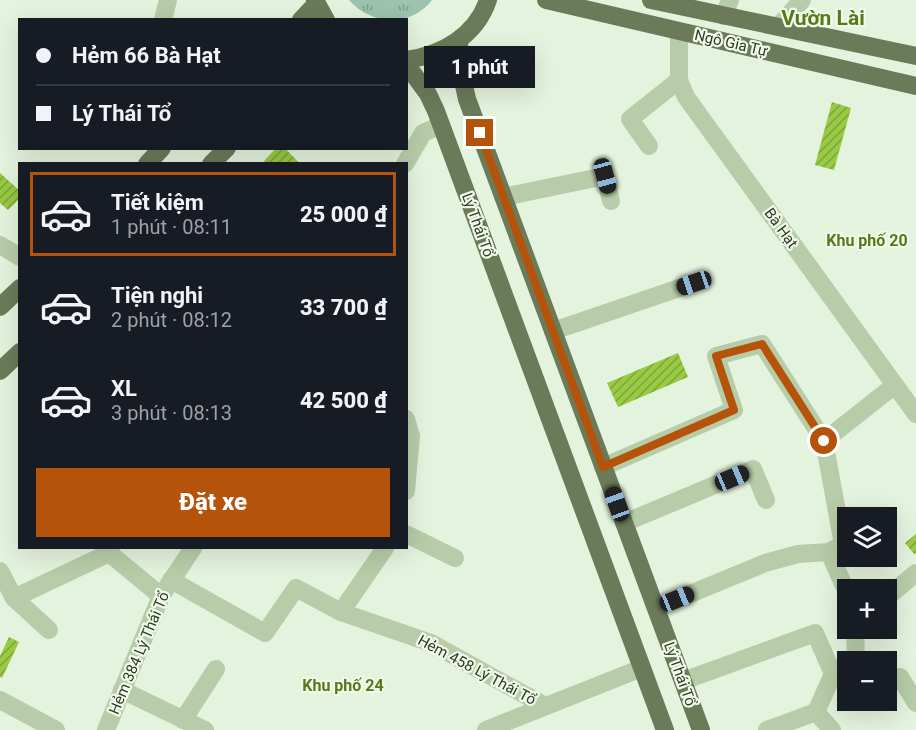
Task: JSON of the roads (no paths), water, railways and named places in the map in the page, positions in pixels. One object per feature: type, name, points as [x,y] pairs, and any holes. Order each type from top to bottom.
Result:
[{"type":"main road","points":[[408,62],[442,51],[459,40],[474,25],[488,0]]},
{"type":"main road","name":"Ngô Gia Tự","points":[[546,0],[916,86]]},
{"type":"main road","points":[[651,0],[727,8],[779,26],[916,56]]},
{"type":"main road","points":[[304,18],[319,8]]},
{"type":"main road","name":"Lý Thái Tổ","points":[[459,40],[460,67],[467,99],[701,730]]},
{"type":"main road","name":"Lý Thái Tổ","points":[[408,65],[428,94],[441,125],[665,730]]},
{"type":"main road","points":[[149,162],[160,150]]},
{"type":"main road","points":[[214,162],[225,150]]},
{"type":"main road","points":[[0,307],[18,290]]},
{"type":"main road","points":[[0,371],[18,354]]},
{"type":"street","points":[[164,18],[168,0]]},
{"type":"street","points":[[779,26],[802,0]]},
{"type":"street","name":"Bà Hạt","points":[[679,32],[679,80],[686,98],[916,414]]},
{"type":"street","points":[[649,146],[630,118],[679,80]]},
{"type":"street","points":[[406,162],[423,133],[441,125]]},
{"type":"street","points":[[503,197],[605,176],[611,201]]},
{"type":"street","points":[[0,245],[18,256]]},
{"type":"street","points":[[553,331],[694,283]]},
{"type":"street","points":[[603,467],[734,410],[716,356],[762,344],[824,441],[843,544],[829,552],[798,554],[765,563],[656,608]]},
{"type":"street","points":[[824,441],[895,385]]},
{"type":"street","points":[[408,426],[411,436],[408,469]]},
{"type":"street","points":[[624,523],[753,469],[766,500]]},
{"type":"street","points":[[408,535],[455,558]]},
{"type":"street","name":"Hẻm 384 Lý Thái Tổ","points":[[106,730],[161,596],[192,549]]},
{"type":"street","points":[[341,612],[384,549]]},
{"type":"street","points":[[15,598],[110,550],[161,596]]},
{"type":"street","points":[[829,552],[841,579]]},
{"type":"street","points":[[0,571],[15,598],[49,630]]},
{"type":"street","points":[[897,590],[915,576]]},
{"type":"street","name":"Hẻm 458 Lý Thái Tổ","points":[[171,580],[265,633],[296,588],[341,612],[431,643],[545,706]]},
{"type":"street","points":[[683,681],[815,633],[837,653]]},
{"type":"street","points":[[486,730],[529,722],[545,706],[642,668]]},
{"type":"street","points":[[183,720],[216,669]]},
{"type":"street","points":[[897,678],[900,677],[916,703]]},
{"type":"street","points":[[767,730],[816,712],[837,681]]},
{"type":"street","points":[[122,690],[205,730]]},
{"type":"street","points":[[0,700],[56,730]]},
{"type":"street","points":[[816,712],[832,730]]},
{"type":"district","name":"Vườn Lài","points":[[823,18]]},
{"type":"district","name":"Khu phố 20","points":[[867,240]]},
{"type":"district","name":"Khu phố 24","points":[[343,685]]}]
